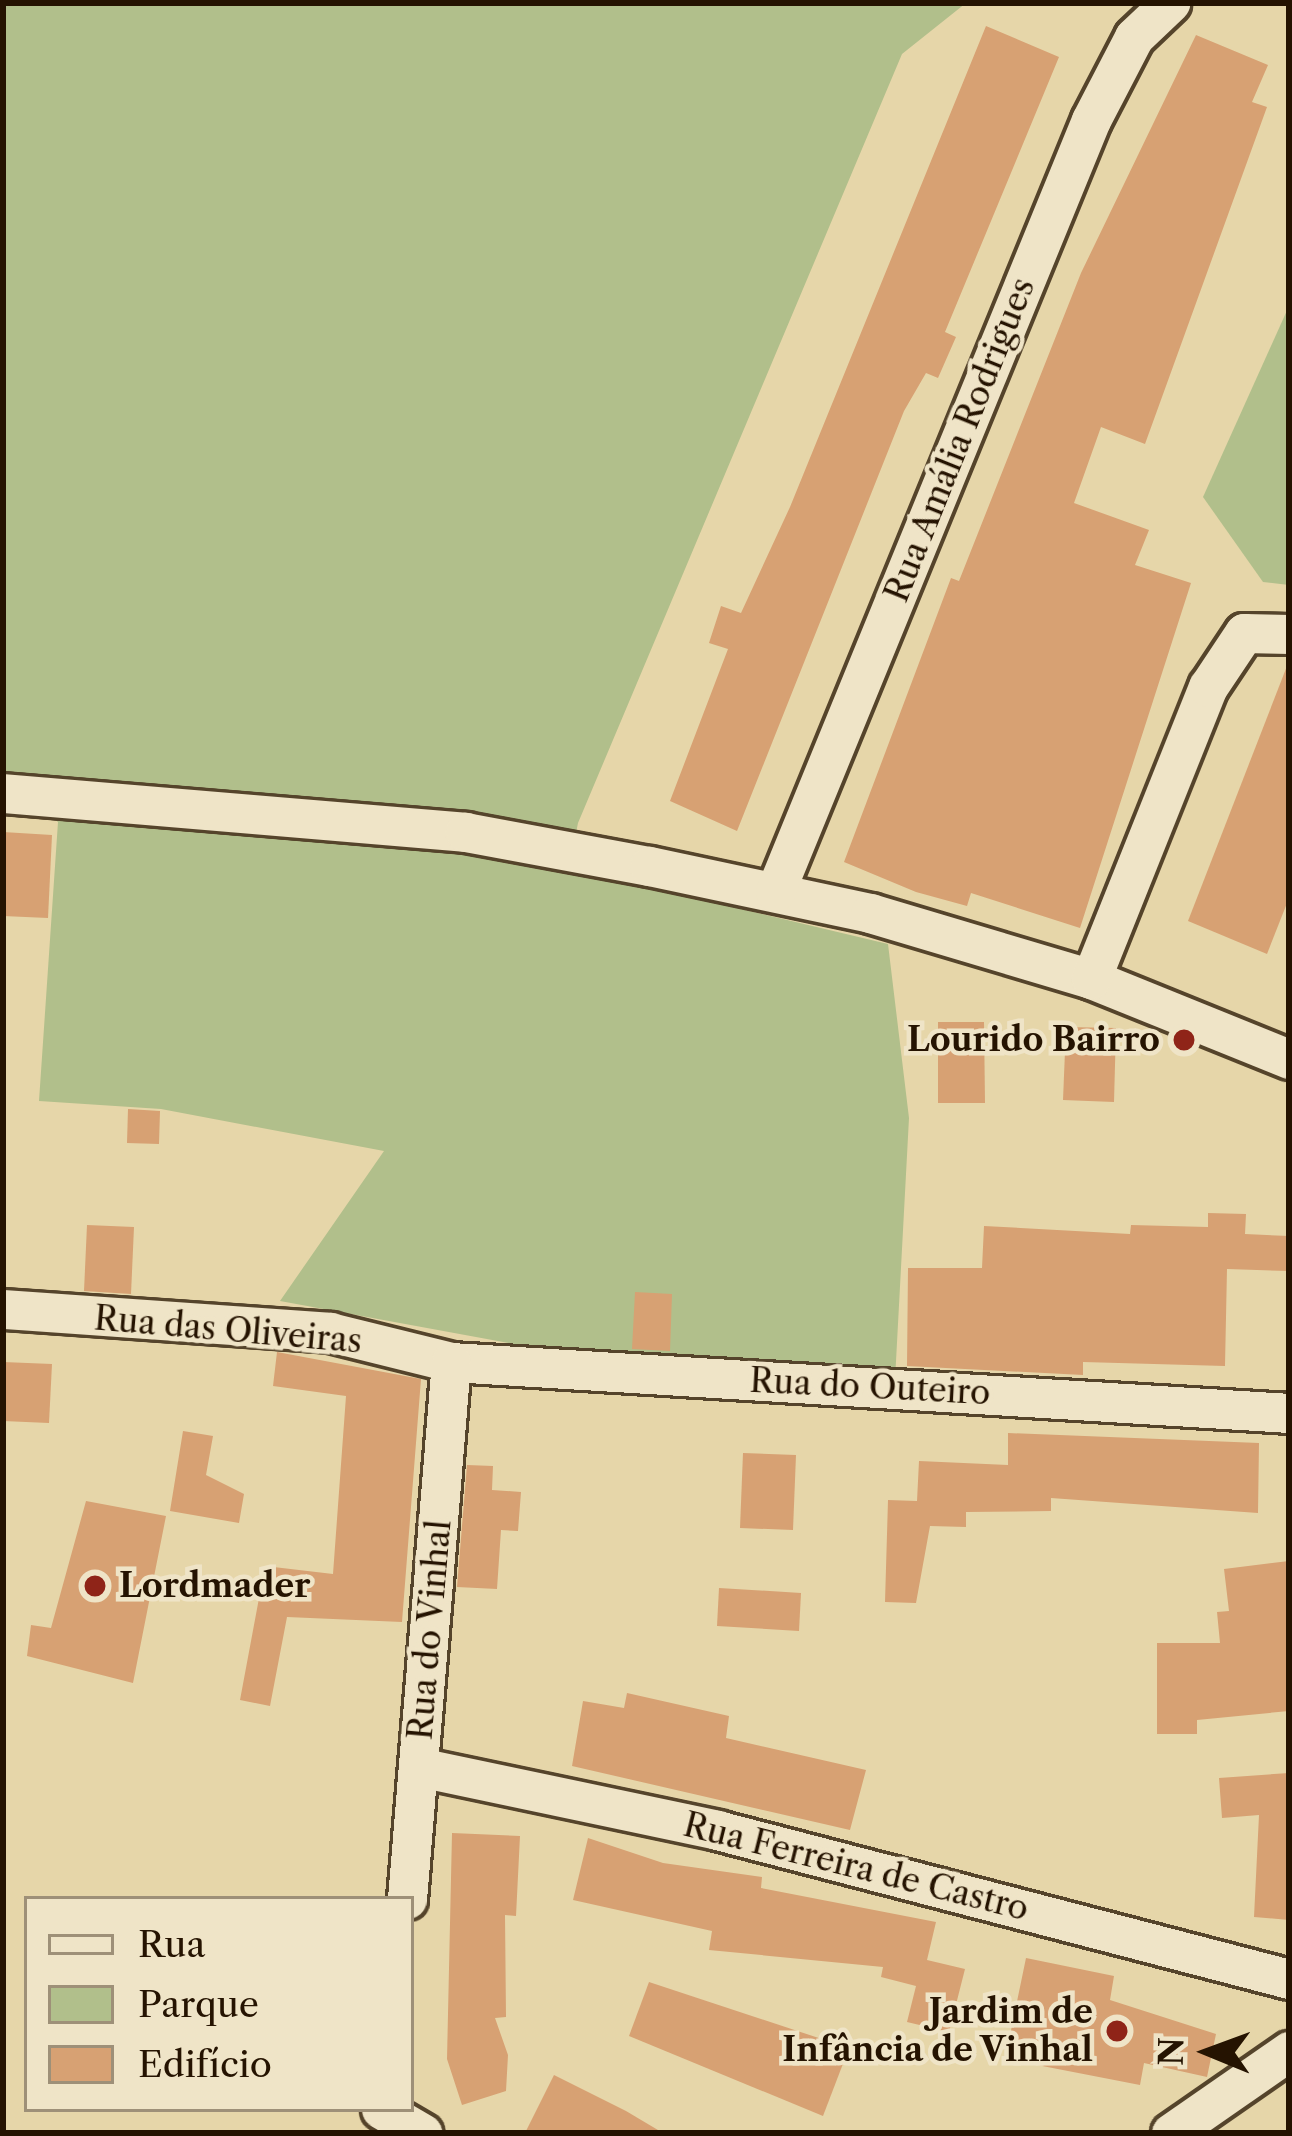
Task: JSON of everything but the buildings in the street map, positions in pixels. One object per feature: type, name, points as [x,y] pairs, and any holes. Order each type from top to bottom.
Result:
[{"type":"street","name":"Rua Amália Rodrigues","points":[[775,892],[1090,120],[1134,37],[1169,3]]},
{"type":"street","points":[[1091,979],[1208,687],[1244,634],[1289,634]]},
{"type":"street","points":[[3,793],[465,832],[775,892],[1091,979],[1289,1059]]},
{"type":"street","name":"Rua das Oliveiras","points":[[3,1309],[330,1332],[452,1362]]},
{"type":"street","name":"Rua do Outeiro","points":[[452,1362],[1289,1413]]},
{"type":"street","name":"Rua do Vinhal","points":[[407,1896],[452,1362]]},
{"type":"street","name":"Rua Ferreira de Castro","points":[[419,1767],[717,1829],[1289,1979]]},
{"type":"street","points":[[1171,2133],[1289,2051]]},
{"type":"street","points":[[385,2112],[422,2133]]},
{"type":"green space","points":[[3,3],[966,3],[902,54],[578,823],[569,868],[888,944],[909,1118],[895,1380],[530,1347],[280,1301],[384,1151],[161,1109],[39,1101],[58,822],[3,776]]},
{"type":"green space","points":[[1289,306],[1289,585],[1263,582],[1203,497]]},
{"type":"place","name":"Lourido Bairro","points":[[1184,1040]]},
{"type":"place","name":"Lordmader","points":[[95,1586]]},
{"type":"place","name":"Jardim de Infância de Vinhal","points":[[1117,2031]]}]
